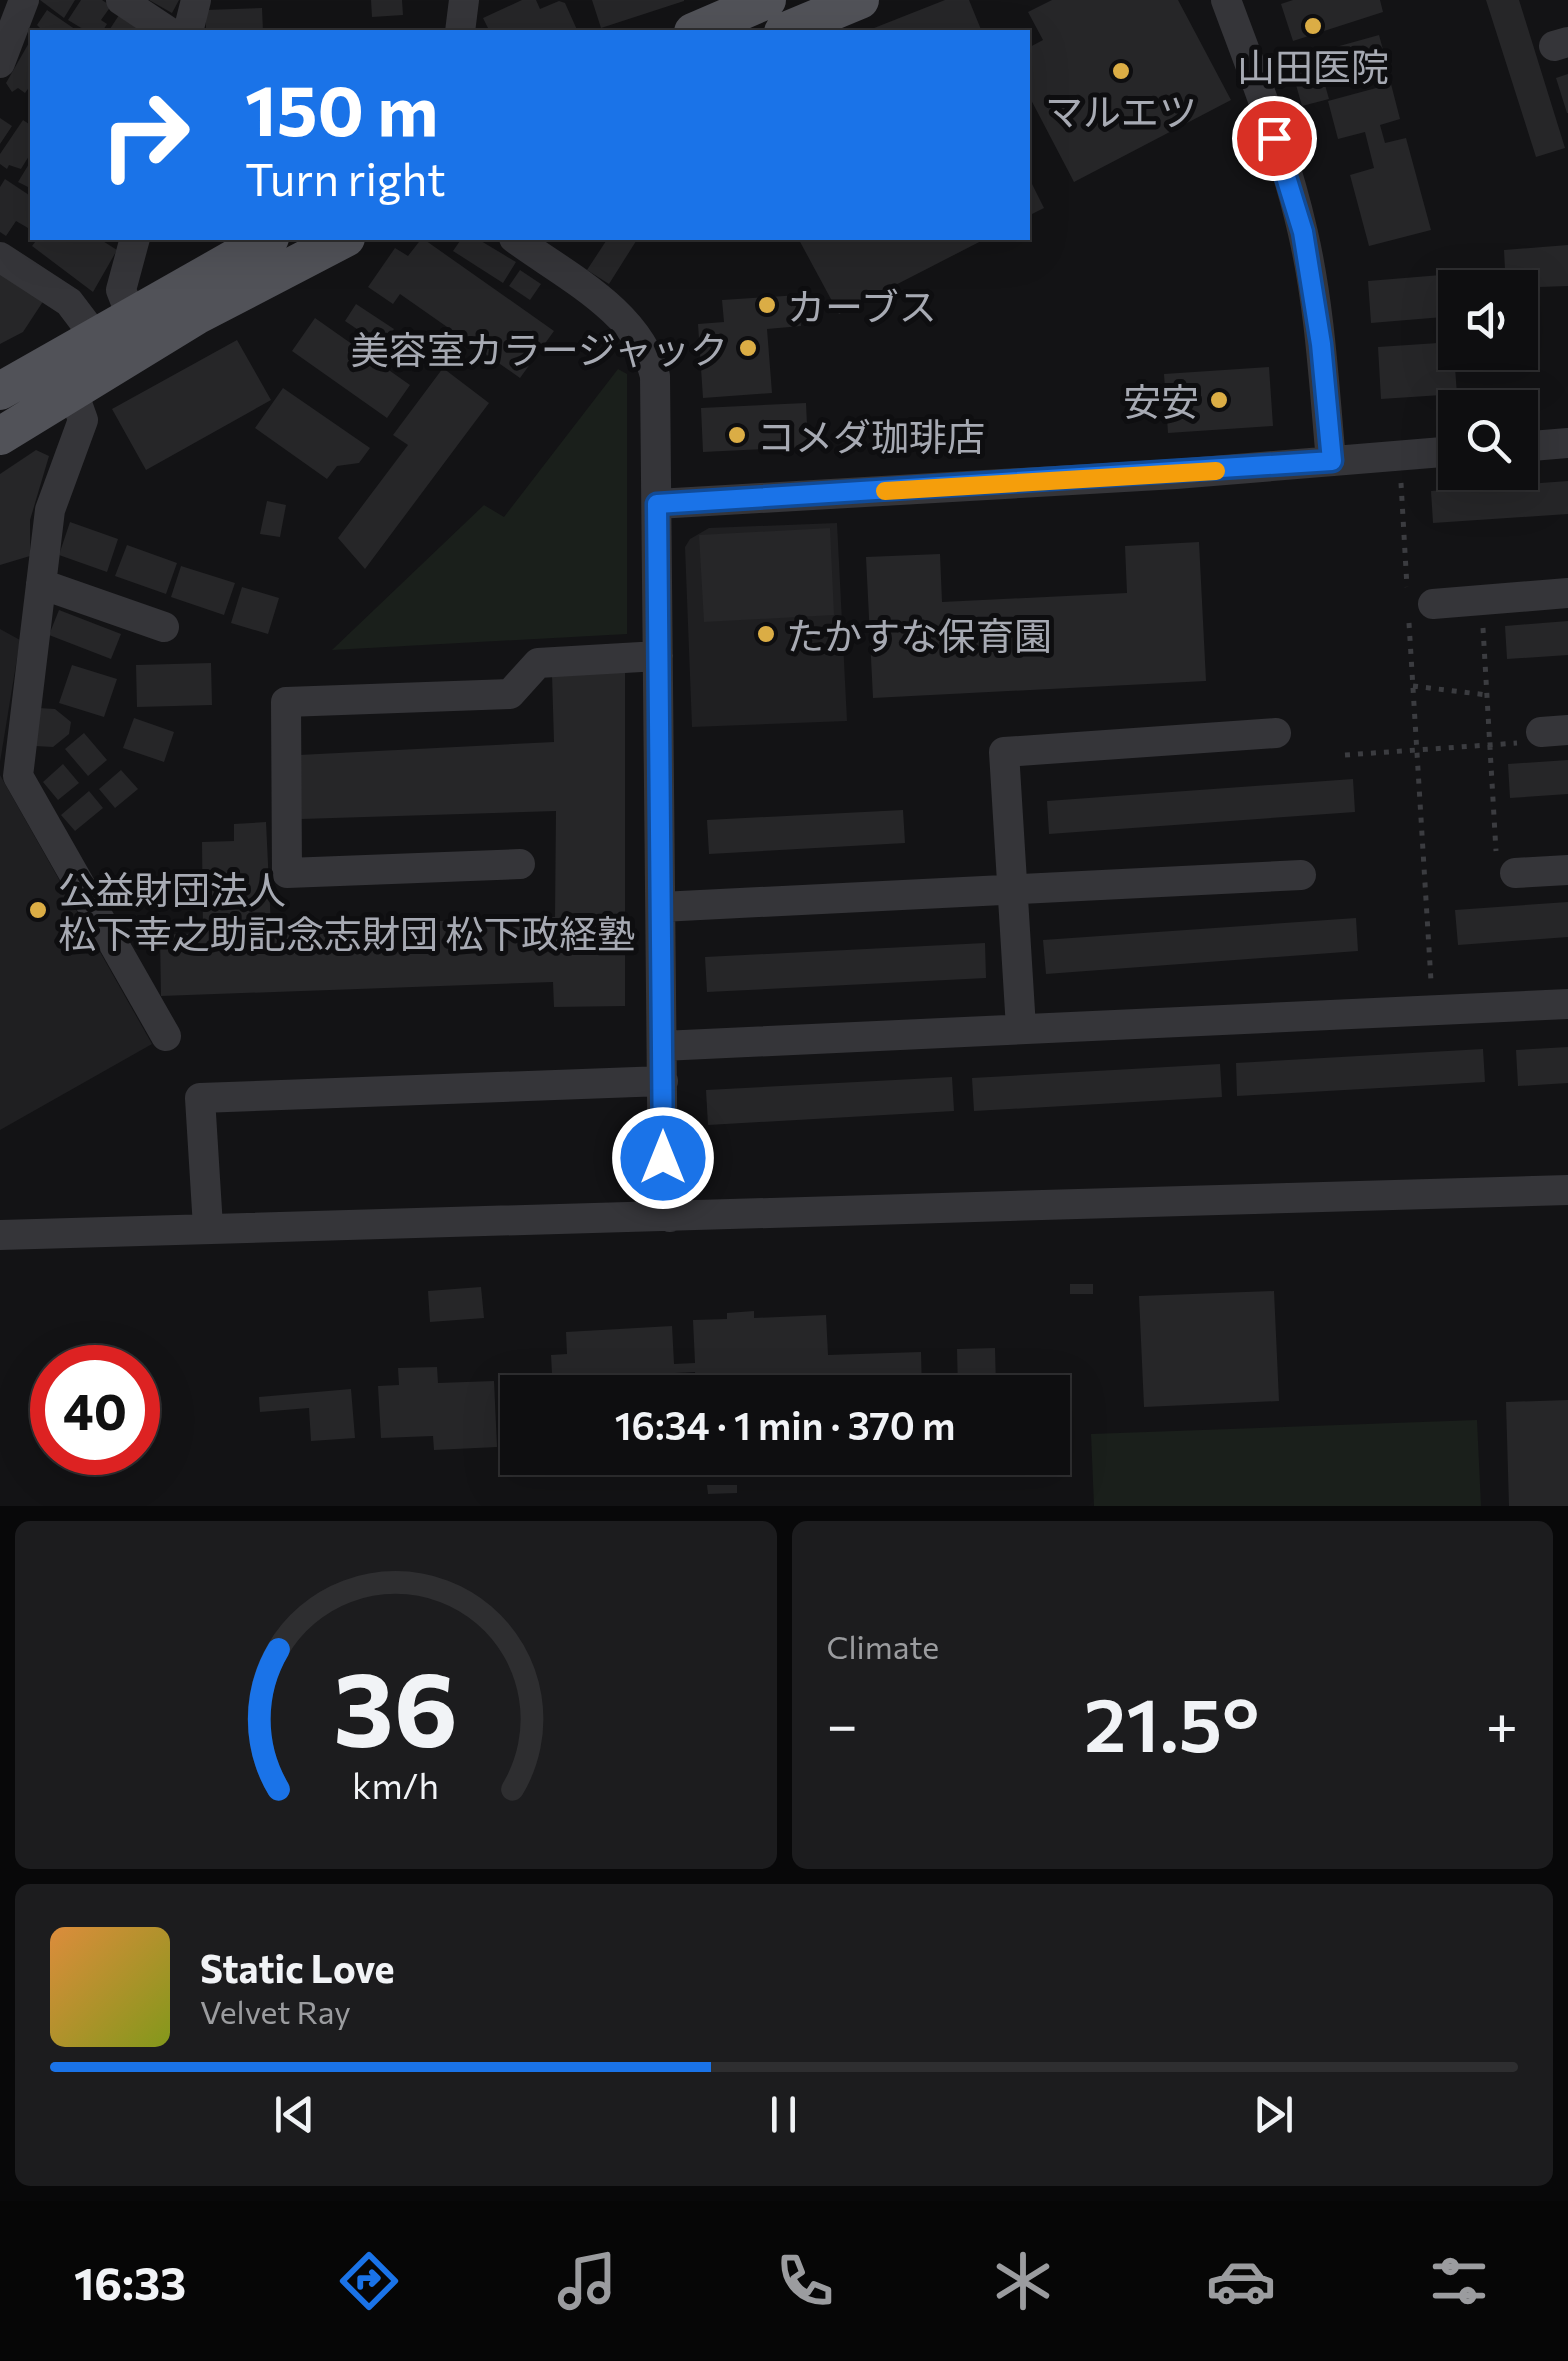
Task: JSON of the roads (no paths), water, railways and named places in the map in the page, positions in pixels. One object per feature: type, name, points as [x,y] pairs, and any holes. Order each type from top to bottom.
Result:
[{"type":"main road","points":[[699,30],[767,0]]},
{"type":"main road","points":[[788,30],[860,0]]},
{"type":"main road","points":[[0,391],[130,313],[266,240]]},
{"type":"main road","points":[[0,436],[196,316],[342,240]]},
{"type":"street","points":[[0,63],[25,0]]},
{"type":"street","points":[[120,0],[166,30]]},
{"type":"street","points":[[188,30],[196,0]]},
{"type":"street","points":[[460,30],[464,0]]},
{"type":"street","points":[[1226,0],[1265,106],[1303,232],[1321,344],[1332,461]]},
{"type":"street","points":[[130,313],[121,290],[134,240]]},
{"type":"street","points":[[517,240],[616,313],[633,330],[650,358],[658,430],[663,1196],[670,1216]]},
{"type":"street","points":[[0,257],[69,302],[94,335]]},
{"type":"street","points":[[73,392],[82,420],[50,510],[18,776],[166,1036]]},
{"type":"street","points":[[1538,445],[1568,443]]},
{"type":"street","points":[[657,504],[1438,453]]},
{"type":"street","points":[[41,584],[164,627]]},
{"type":"street","points":[[1417,610],[1568,593]]},
{"type":"street","points":[[520,864],[287,873],[286,702],[510,694],[538,664],[658,656]]},
{"type":"street","points":[[1021,1028],[1004,752],[1276,733]]},
{"type":"street","points":[[1514,873],[1568,870]]},
{"type":"street","points":[[661,907],[1013,893],[1300,875]]},
{"type":"street","points":[[662,1046],[1568,1004]]},
{"type":"street","points":[[208,1228],[200,1098],[662,1081]]},
{"type":"street","points":[[0,1235],[1568,1190]]},
{"type":"place","name":"山田医院","points":[[1313,26]]},
{"type":"place","name":"マルエツ","points":[[1121,71]]},
{"type":"place","name":"カーブス","points":[[767,305]]},
{"type":"place","name":"美容室カラージャック","points":[[748,348]]},
{"type":"place","name":"安安","points":[[1219,400]]},
{"type":"place","name":"コメダ珈琲店","points":[[737,435]]},
{"type":"place","name":"たかすな保育園","points":[[766,634]]},
{"type":"place","name":"公益財団法人 松下幸之助記念志財団 松下政経塾","points":[[38,910]]}]
